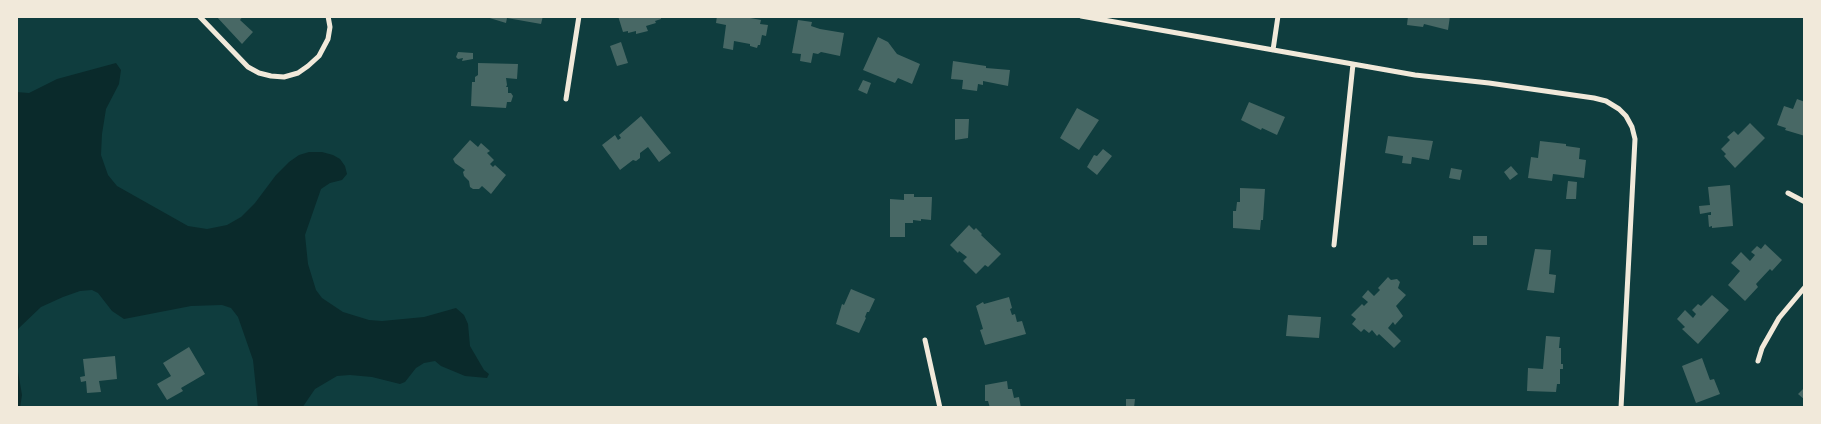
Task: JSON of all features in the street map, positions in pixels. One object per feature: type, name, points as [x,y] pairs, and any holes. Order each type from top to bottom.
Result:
[{"type":"street","points":[[199,16],[248,68],[271,76],[284,76],[298,73],[318,56],[328,39],[330,27],[328,16]]},
{"type":"street","points":[[566,99],[579,16]]},
{"type":"street","points":[[1081,16],[1415,75],[1594,98],[1606,101],[1619,109],[1626,116],[1632,127],[1635,139],[1621,408]]},
{"type":"street","points":[[1273,50],[1278,16]]},
{"type":"street","points":[[1334,245],[1353,64]]},
{"type":"street","points":[[1788,193],[1805,202]]},
{"type":"street","points":[[1758,360],[1779,318],[1805,287]]},
{"type":"street","points":[[925,340],[940,408]]},
{"type":"water","points":[[116,63],[121,70],[119,84],[106,109],[101,155],[108,175],[117,186],[188,226],[207,229],[227,225],[241,217],[255,203],[276,175],[299,155],[309,152],[322,152],[333,155],[340,159],[345,166],[347,174],[342,180],[330,183],[321,189],[305,235],[308,264],[316,290],[322,298],[343,312],[369,320],[382,321],[424,317],[456,308],[464,315],[468,324],[470,346],[484,370],[489,374],[487,378],[465,376],[441,366],[435,361],[424,363],[416,368],[405,382],[400,384],[372,377],[337,376],[315,389],[302,408],[258,408],[253,360],[238,317],[231,308],[222,305],[191,306],[124,319],[112,311],[98,293],[92,290],[80,291],[41,307],[19,328],[16,335],[16,92],[29,93],[57,79]]},
{"type":"water","points":[[16,360],[22,395],[20,408],[16,408]]},
{"type":"building","points":[[216,16],[243,16],[240,20],[253,32],[242,44]]},
{"type":"building","points":[[483,16],[543,16],[541,24],[507,18],[506,23]]},
{"type":"building","points":[[618,16],[661,16],[661,19],[655,21],[656,23],[646,26],[648,31],[636,34],[636,31],[623,32]]},
{"type":"building","points":[[717,16],[740,16],[761,20],[760,24],[768,25],[766,36],[762,35],[760,45],[757,48],[750,46],[750,44],[734,41],[733,50],[723,48],[726,25],[716,23]]},
{"type":"building","points":[[1408,16],[1450,16],[1448,30],[1424,24],[1423,27],[1407,25]]},
{"type":"building","points":[[798,20],[812,22],[811,26],[820,29],[844,33],[840,56],[821,52],[818,54],[813,53],[811,63],[800,61],[801,54],[792,53]]},
{"type":"building","points":[[878,37],[888,42],[897,54],[920,64],[912,84],[898,78],[895,83],[863,70]]},
{"type":"building","points":[[621,42],[628,63],[617,66],[610,46]]},
{"type":"building","points":[[458,52],[473,53],[473,59],[462,61],[463,58],[458,59],[456,57]]},
{"type":"building","points":[[953,61],[986,66],[986,68],[1010,70],[1008,86],[983,81],[983,85],[978,84],[977,91],[962,89],[963,80],[951,79]]},
{"type":"building","points":[[478,63],[518,64],[517,79],[506,78],[508,93],[511,93],[513,96],[511,102],[507,102],[506,108],[471,106],[472,82],[475,82],[475,77],[478,75]]},
{"type":"building","points":[[863,80],[871,83],[867,94],[858,90]]},
{"type":"building","points":[[1797,99],[1805,102],[1805,136],[1785,130],[1786,128],[1777,125],[1784,106],[1793,109]]},
{"type":"building","points":[[1249,102],[1285,117],[1277,135],[1262,128],[1261,130],[1241,120]]},
{"type":"building","points":[[1077,108],[1099,120],[1079,150],[1060,138]]},
{"type":"building","points":[[641,116],[671,153],[659,162],[648,147],[640,153],[640,158],[636,161],[633,160],[620,170],[602,145],[615,135],[618,140],[621,138],[619,135]]},
{"type":"building","points":[[955,119],[969,119],[968,138],[955,140]]},
{"type":"building","points":[[1750,123],[1765,138],[1735,168],[1724,156],[1726,154],[1721,149],[1730,140],[1727,137],[1734,131],[1738,135]]},
{"type":"building","points":[[1388,136],[1433,141],[1429,160],[1412,157],[1411,164],[1402,163],[1403,156],[1385,153]]},
{"type":"building","points":[[470,140],[478,147],[481,143],[490,151],[487,153],[494,160],[490,164],[493,167],[495,165],[506,175],[491,194],[482,186],[479,189],[470,187],[469,181],[464,176],[463,172],[465,170],[455,163],[453,159]]},
{"type":"building","points":[[1540,141],[1566,144],[1566,146],[1580,148],[1579,159],[1586,160],[1584,178],[1553,174],[1552,181],[1528,178],[1531,157],[1538,158]]},
{"type":"building","points":[[1103,149],[1112,156],[1097,175],[1087,167],[1094,155],[1097,156]]},
{"type":"building","points":[[1511,166],[1518,174],[1510,180],[1504,172]]},
{"type":"building","points":[[1451,168],[1462,170],[1460,180],[1449,178]]},
{"type":"building","points":[[1568,181],[1577,182],[1576,199],[1566,199]]},
{"type":"building","points":[[1730,185],[1733,226],[1709,227],[1708,215],[1711,215],[1711,212],[1700,214],[1699,206],[1710,205],[1708,187]]},
{"type":"building","points":[[1240,188],[1265,189],[1263,220],[1261,220],[1260,230],[1233,228],[1233,211],[1236,211],[1237,202],[1240,202]]},
{"type":"building","points":[[904,194],[914,194],[914,197],[932,197],[931,220],[921,219],[921,221],[913,220],[913,223],[905,223],[905,237],[890,237],[890,199],[904,200]]},
{"type":"building","points":[[969,225],[974,230],[976,228],[1001,254],[988,267],[985,265],[976,274],[963,261],[967,257],[959,251],[958,253],[950,245]]},
{"type":"building","points":[[1473,236],[1487,236],[1487,245],[1473,245]]},
{"type":"building","points":[[1765,244],[1782,260],[1772,271],[1770,269],[1756,284],[1758,287],[1745,301],[1728,285],[1740,271],[1731,263],[1741,252],[1750,261],[1755,255],[1751,252],[1757,246],[1761,249]]},
{"type":"building","points":[[1535,249],[1551,250],[1549,274],[1556,275],[1554,293],[1527,290]]},
{"type":"building","points":[[1388,277],[1391,280],[1397,279],[1400,282],[1398,288],[1406,295],[1396,306],[1403,316],[1395,325],[1393,322],[1388,328],[1401,341],[1394,348],[1372,330],[1369,333],[1364,329],[1361,332],[1352,324],[1356,319],[1351,315],[1362,304],[1364,306],[1368,302],[1362,297],[1368,290],[1374,296],[1380,290],[1378,288]]},
{"type":"building","points":[[851,289],[875,299],[869,312],[867,312],[859,333],[836,324],[842,304],[844,305]]},
{"type":"building","points":[[1712,295],[1729,310],[1698,344],[1682,329],[1685,327],[1677,319],[1685,310],[1693,318],[1696,314],[1692,310],[1698,304],[1701,306]]},
{"type":"building","points":[[1009,297],[1012,315],[1015,314],[1017,322],[1022,321],[1026,334],[985,345],[980,330],[983,329],[976,306],[983,302],[984,304]]},
{"type":"building","points":[[1288,315],[1321,317],[1319,338],[1286,336]]},
{"type":"building","points":[[1546,336],[1560,337],[1559,348],[1561,348],[1561,364],[1563,364],[1563,369],[1560,369],[1560,384],[1557,384],[1556,392],[1527,391],[1528,368],[1543,369]]},
{"type":"building","points":[[189,347],[205,374],[181,388],[183,391],[167,400],[157,384],[171,376],[163,363]]},
{"type":"building","points":[[115,356],[117,379],[99,381],[101,392],[87,393],[86,381],[81,382],[80,377],[85,376],[83,359]]},
{"type":"building","points":[[1702,358],[1710,380],[1714,379],[1720,394],[1696,403],[1682,366]]},
{"type":"building","points":[[1007,381],[1008,389],[1012,389],[1014,398],[1019,397],[1021,408],[990,408],[988,401],[985,401],[985,385]]},
{"type":"building","points":[[1805,387],[1805,400],[1798,394]]},
{"type":"building","points":[[1126,399],[1135,399],[1134,408],[1126,408]]}]
